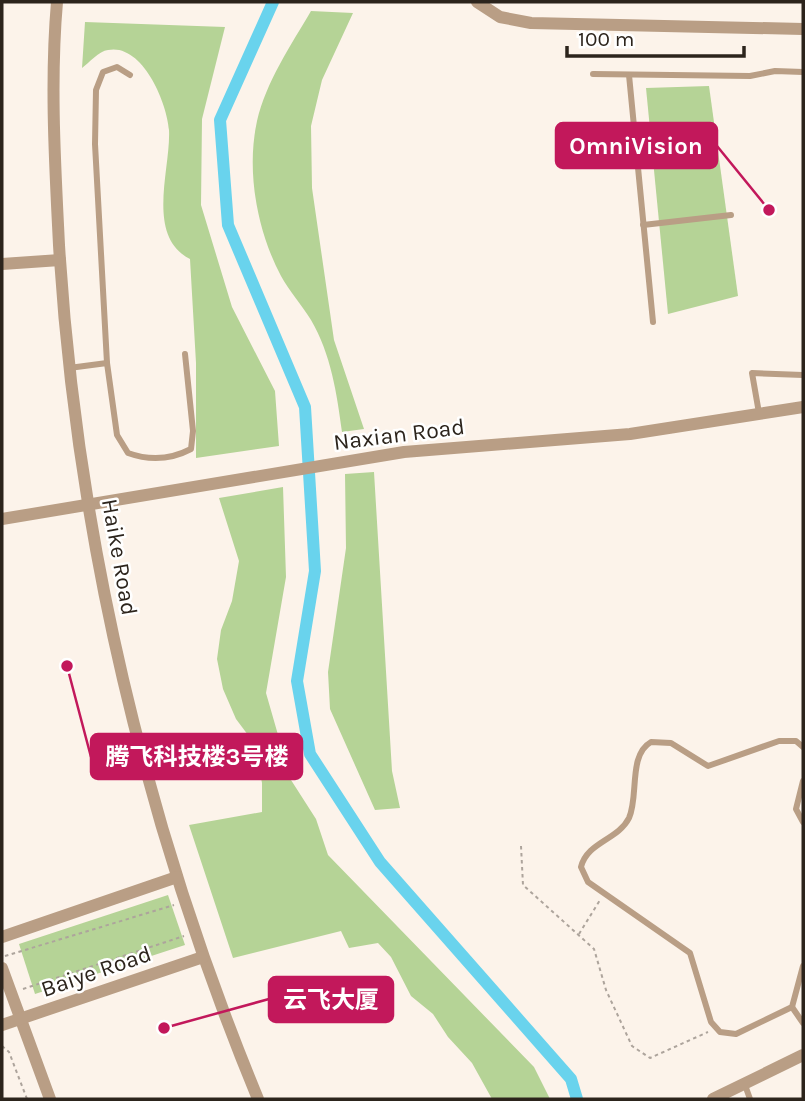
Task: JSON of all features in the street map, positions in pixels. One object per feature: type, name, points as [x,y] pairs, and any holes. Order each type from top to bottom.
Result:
[{"type":"street","name":"Haike Road","points":[[57,2],[54,124],[60,260],[69,368],[89,504],[115,646],[149,783],[177,877],[203,957],[258,1099]]},
{"type":"street","points":[[477,2],[500,17],[531,23],[803,29]]},
{"type":"street","points":[[2,264],[60,260]]},
{"type":"street","name":"Naxian Road","points":[[2,519],[351,460],[439,449],[630,435],[803,407]]},
{"type":"street","points":[[2,937],[177,877]]},
{"type":"street","name":"Baiye Road","points":[[2,1025],[203,957]]},
{"type":"street","points":[[2,968],[50,1099]]},
{"type":"street","points":[[713,1099],[803,1055]]},
{"type":"lane","points":[[130,75],[117,67],[103,72],[96,90],[95,144],[107,363],[117,435],[128,453],[146,460],[178,456],[191,449],[193,431],[185,354]]},
{"type":"lane","points":[[593,74],[750,76],[775,71],[803,72]]},
{"type":"lane","points":[[629,75],[653,322]]},
{"type":"lane","points":[[643,225],[732,215]]},
{"type":"lane","points":[[69,368],[107,363]]},
{"type":"lane","points":[[759,413],[752,373],[803,375]]},
{"type":"lane","points":[[803,747],[796,741],[779,741],[708,766],[671,743],[656,740],[644,746],[628,820],[584,855],[581,867],[585,878],[690,953],[715,1029],[723,1034],[736,1034],[792,1007],[801,988],[803,966]]},
{"type":"lane","points":[[803,780],[796,809],[803,822]]},
{"type":"lane","points":[[792,1007],[803,1023]]},
{"type":"lane","points":[[745,1085],[750,1099]]},
{"type":"path","points":[[521,846],[523,885],[594,948],[606,990],[632,1046],[650,1058],[715,1029]]},
{"type":"path","points":[[578,935],[605,893]]},
{"type":"path","points":[[2,957],[185,902]]},
{"type":"path","points":[[11,993],[195,932]]},
{"type":"path","points":[[2,1046],[9,1052],[27,1099]]},
{"type":"green space","points":[[311,11],[353,13],[322,80],[311,126],[312,188],[334,340],[364,429],[342,432],[324,346],[311,320],[284,282],[273,258],[260,220],[253,180],[254,140],[261,106],[280,64]]},
{"type":"green space","points":[[85,22],[225,27],[202,119],[201,205],[232,307],[275,391],[279,446],[196,458],[196,363],[190,259],[176,248],[168,235],[164,218],[163,200],[169,146],[167,118],[158,91],[142,65],[132,56],[120,50],[108,50],[82,68]]},
{"type":"green space","points":[[709,86],[738,296],[668,314],[646,88]]},
{"type":"green space","points":[[374,472],[392,771],[400,808],[375,810],[330,709],[328,672],[346,548],[345,474]]},
{"type":"green space","points":[[283,487],[286,577],[266,693],[291,780],[316,819],[328,855],[534,1067],[550,1099],[492,1099],[472,1063],[448,1037],[433,1014],[411,996],[391,957],[378,943],[349,948],[341,931],[233,958],[189,825],[262,812],[262,783],[254,743],[236,719],[223,689],[217,659],[221,630],[232,601],[239,561],[219,498]]},
{"type":"green space","points":[[168,895],[185,945],[35,994],[19,944]]},
{"type":"waterway","points":[[273,2],[220,120],[228,225],[305,407],[315,571],[297,681],[310,754],[380,862],[571,1079],[577,1099]]},
{"type":"place","name":"OmniVision","points":[[769,210]]},
{"type":"place","name":"腾飞科技楼3号楼","points":[[67,666]]},
{"type":"place","name":"云飞大厦","points":[[164,1028]]}]
